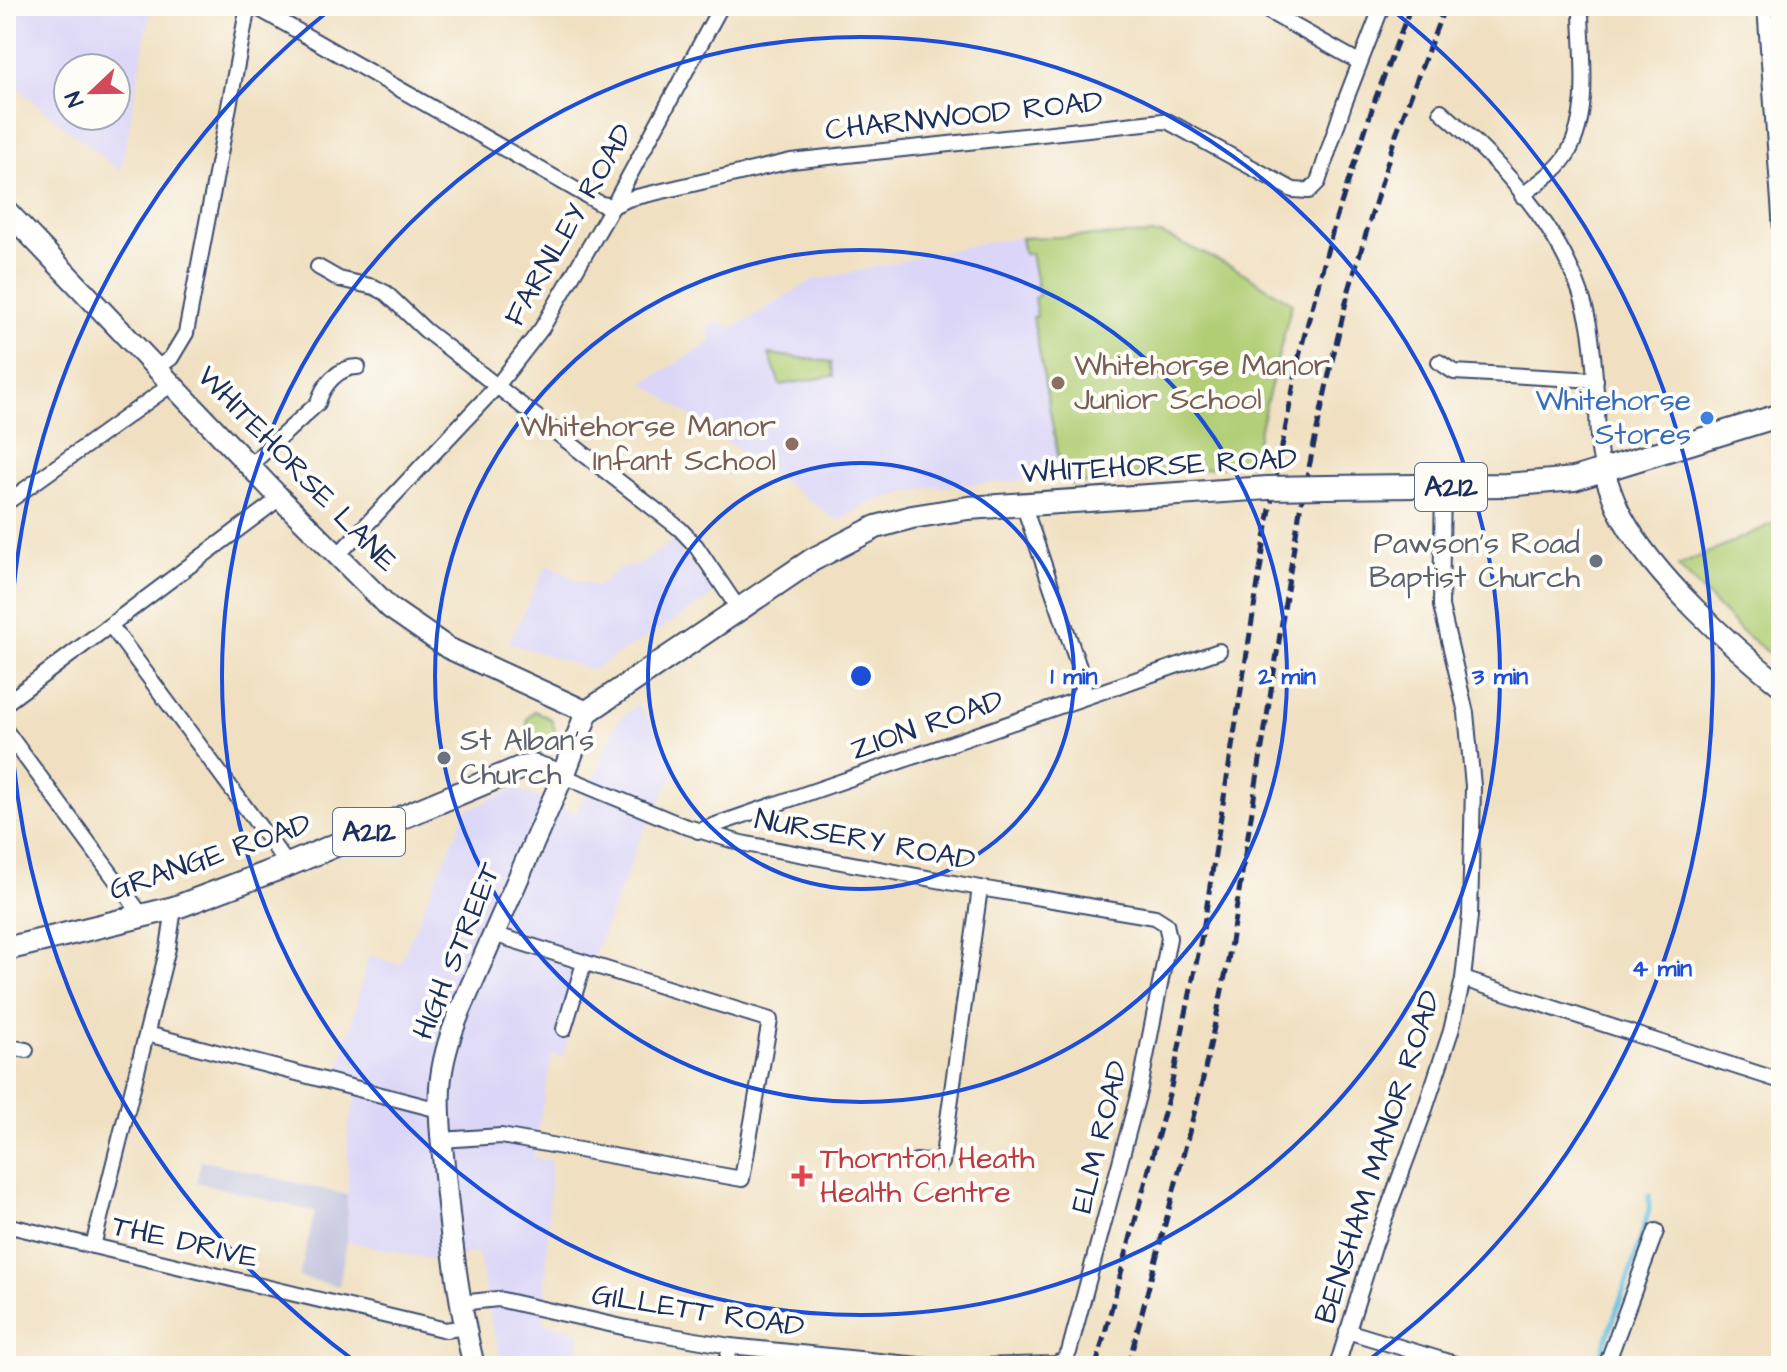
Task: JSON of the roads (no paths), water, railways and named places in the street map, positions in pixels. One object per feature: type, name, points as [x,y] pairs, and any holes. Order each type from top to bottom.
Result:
[{"type":"main road","name":"WHITEHORSE LANE","points":[[6,210],[249,466],[390,608],[430,638],[587,712]]},
{"type":"main road","name":"WHITEHORSE ROAD","points":[[587,712],[833,547],[876,527],[934,512],[1268,488],[1547,483],[1604,471],[1781,415]]},
{"type":"main road","points":[[1604,471],[1622,519],[1648,555],[1721,634],[1781,686]]},
{"type":"main road","name":"HIGH STREET","points":[[474,1366],[460,1303],[441,1140],[439,1110],[442,1071],[449,1040],[563,776],[587,712]]},
{"type":"main road","name":"GRANGE ROAD","points":[[6,949],[174,908],[288,865],[520,768],[533,766],[563,776]]},
{"type":"street","points":[[157,368],[171,358],[186,333],[248,6]]},
{"type":"street","points":[[254,6],[601,204],[613,206]]},
{"type":"street","name":"FARNLEY ROAD","points":[[337,556],[528,349],[557,306],[721,6]]},
{"type":"street","points":[[1259,6],[1359,62],[1382,6]]},
{"type":"street","points":[[1765,6],[1776,86],[1781,230]]},
{"type":"street","points":[[1522,196],[1559,164],[1574,138],[1583,99],[1581,13]]},
{"type":"street","name":"CHARNWOOD ROAD","points":[[613,206],[628,199],[791,161],[1163,121],[1293,190],[1309,191],[1318,182],[1359,62]]},
{"type":"street","points":[[1441,111],[1487,153],[1522,196],[1577,279],[1591,334],[1599,448],[1604,471]]},
{"type":"street","points":[[318,267],[339,279],[386,293],[425,330],[680,529],[702,554],[738,608]]},
{"type":"street","points":[[1439,362],[1454,372],[1596,380]]},
{"type":"street","points":[[249,466],[318,403],[321,391],[334,377],[346,368],[358,367]]},
{"type":"street","points":[[6,503],[172,384]]},
{"type":"street","name":"BENSHAM MANOR ROAD","points":[[1337,1366],[1375,1244],[1451,1031],[1463,979],[1470,916],[1473,786],[1466,713],[1441,606],[1443,487]]},
{"type":"street","points":[[6,703],[280,498]]},
{"type":"street","points":[[1023,504],[1082,676],[1084,685],[1077,699]]},
{"type":"street","points":[[111,626],[288,865]]},
{"type":"street","name":"ZION ROAD","points":[[697,831],[1219,651]]},
{"type":"street","points":[[6,731],[143,917]]},
{"type":"street","name":"NURSERY ROAD","points":[[563,776],[697,831],[776,851],[1155,917],[1166,924]]},
{"type":"street","points":[[916,1161],[942,1163],[980,888]]},
{"type":"street","name":"THE DRIVE","points":[[174,908],[173,927],[93,1246],[446,1330],[465,1327]]},
{"type":"street","name":"ELM ROAD","points":[[975,1366],[1050,1364],[1064,1360],[1071,1348],[1140,1088],[1169,938],[1166,924]]},
{"type":"street","points":[[441,1140],[501,1136],[742,1179],[770,1020],[493,934]]},
{"type":"street","points":[[564,1029],[584,963]]},
{"type":"street","points":[[1463,979],[1781,1081]]},
{"type":"street","points":[[147,1034],[439,1110]]},
{"type":"street","points":[[6,1046],[26,1050]]},
{"type":"street","points":[[6,1225],[93,1246]]},
{"type":"street","points":[[1606,1366],[1656,1231]]},
{"type":"street","name":"GILLETT ROAD","points":[[460,1303],[498,1299],[627,1328],[730,1346],[929,1366]]},
{"type":"street","points":[[1347,1331],[1462,1366]]},
{"type":"street","points":[[726,1366],[730,1346]]},
{"type":"waterway","points":[[1597,1366],[1635,1258],[1649,1210],[1649,1195]]},
{"type":"railway","points":[[1096,1366],[1171,1087],[1203,930],[1268,520],[1300,352],[1335,222],[1376,97],[1411,6]]},
{"type":"railway","points":[[1128,1366],[1202,1083],[1227,967],[1300,509],[1331,365],[1349,290],[1396,134],[1445,6]]},
{"type":"place","name":"Whitehorse Manor Junior School","points":[[1058,383]]},
{"type":"place","name":"Whitehorse Stores","points":[[1707,418]]},
{"type":"place","name":"Whitehorse Manor Infant School","points":[[792,444]]},
{"type":"place","name":"Pawson's Road Baptist Church","points":[[1596,561]]},
{"type":"place","name":"St Alban's Church","points":[[444,758]]},
{"type":"place","name":"Thornton Heath Health Centre","points":[[802,1176]]}]
